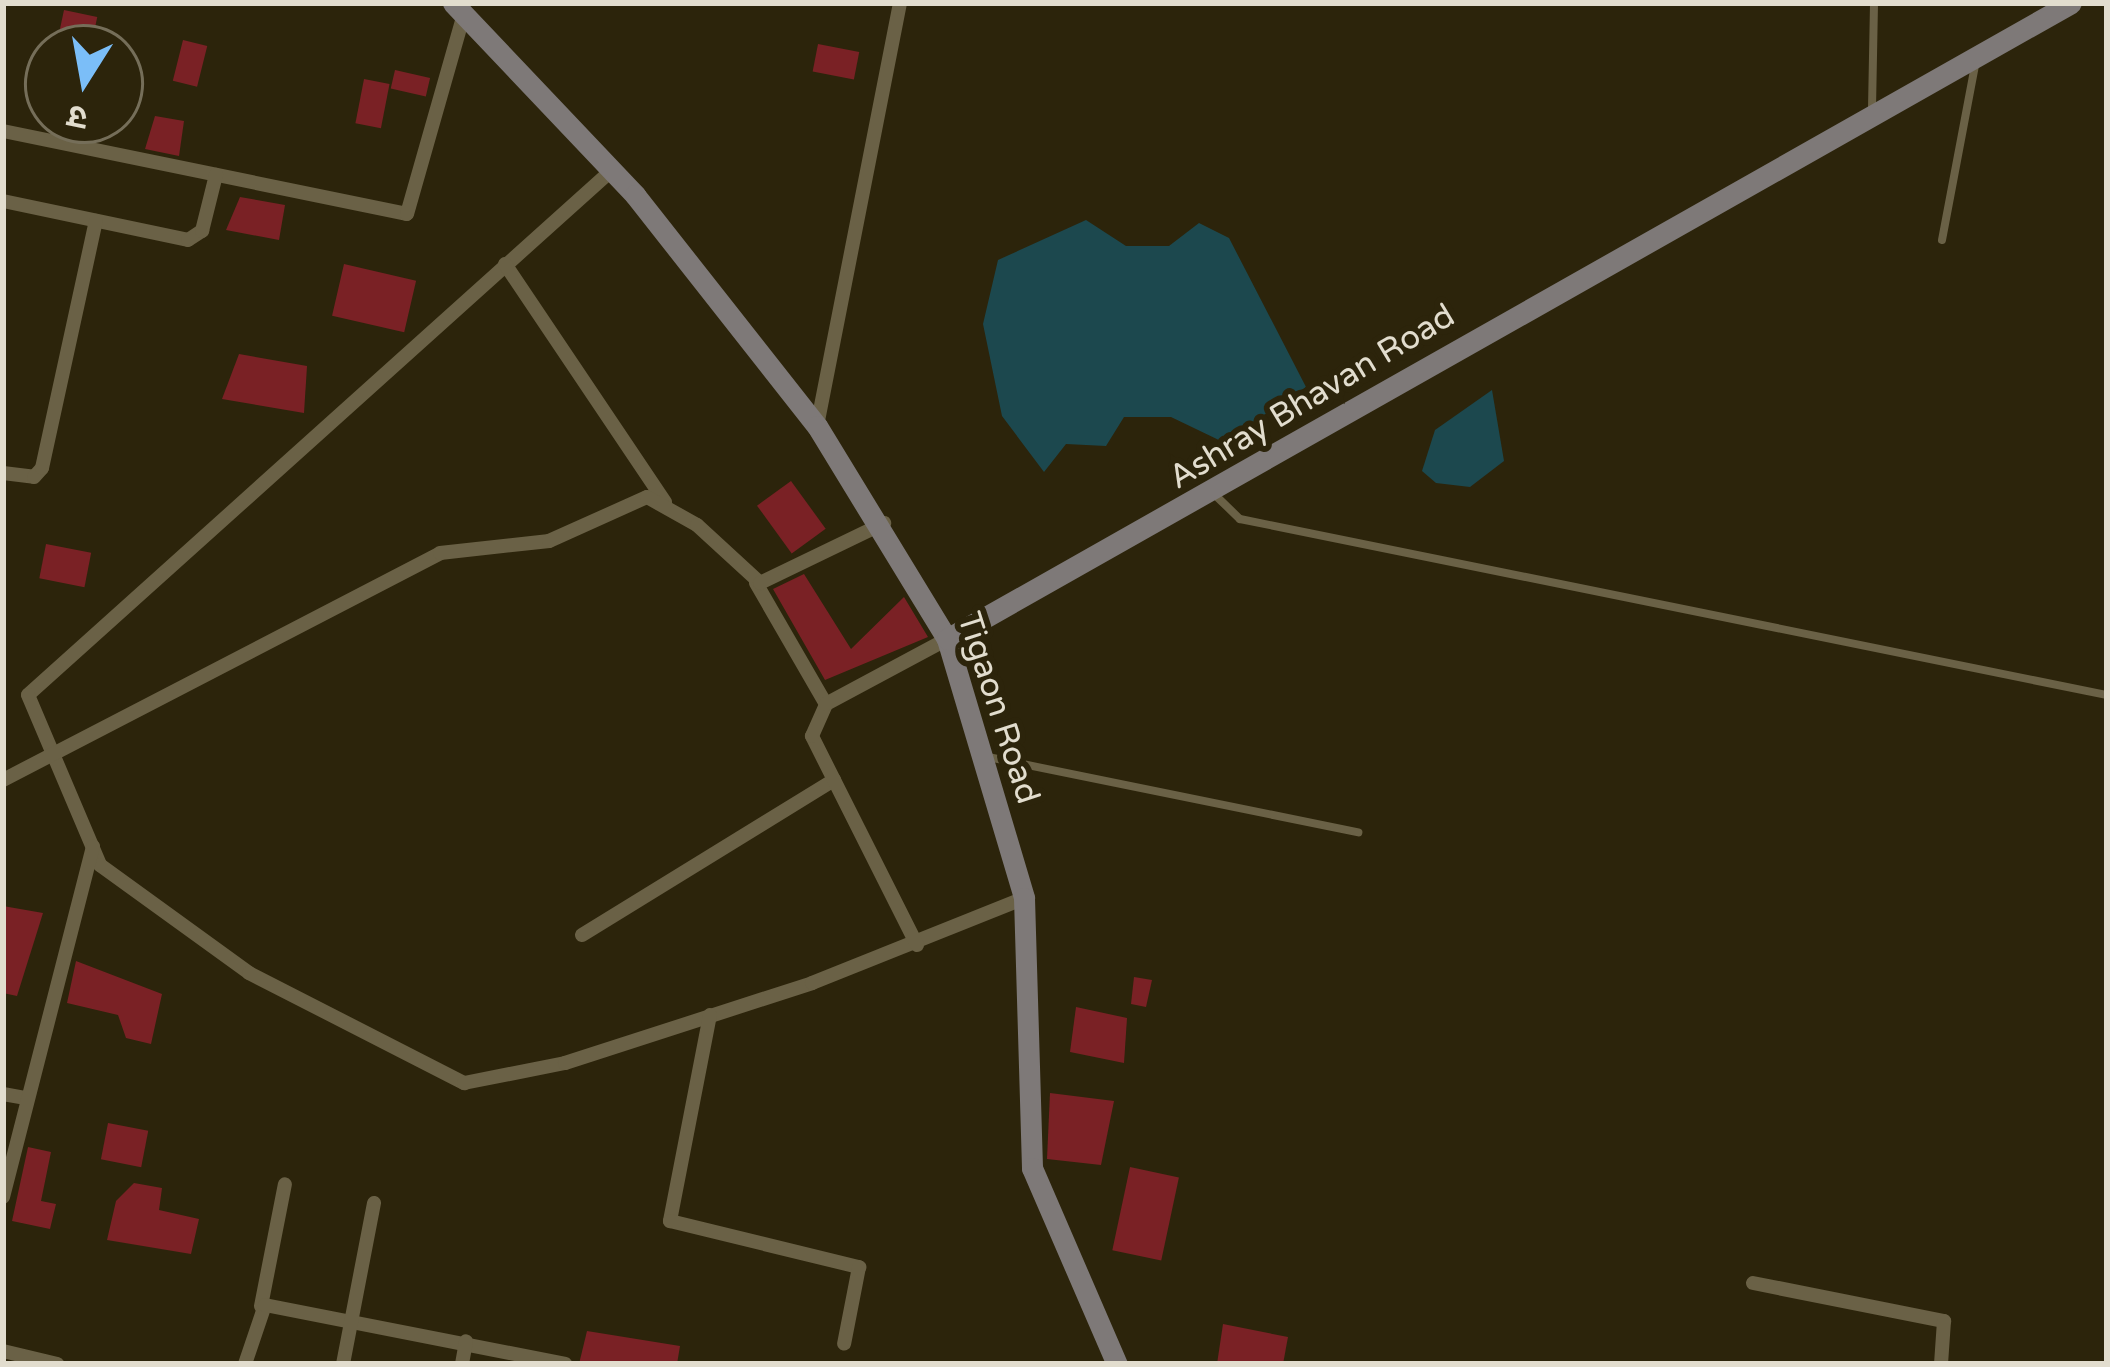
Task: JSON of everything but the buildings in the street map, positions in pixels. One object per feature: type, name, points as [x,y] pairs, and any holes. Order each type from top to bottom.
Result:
[{"type":"street","points":[[817,426],[900,3]]},
{"type":"street","name":"Ashray Bhavan Road","points":[[947,639],[1213,493],[1710,211],[1977,53],[2072,3]]},
{"type":"street","points":[[3,130],[411,212],[458,9]]},
{"type":"street","name":"Tigaon Road","points":[[458,9],[612,170],[817,426],[884,523],[947,639],[1024,898],[1032,1168],[1117,1364]]},
{"type":"street","points":[[612,170],[34,689],[26,704],[93,846],[117,887],[189,936],[464,1083],[710,1015],[916,945],[1024,898]]},
{"type":"street","points":[[3,201],[194,239],[216,175]]},
{"type":"street","points":[[3,473],[42,468],[96,221]]},
{"type":"street","points":[[505,264],[665,502],[756,583],[826,704]]},
{"type":"street","points":[[3,780],[406,563],[549,541],[640,498],[665,502]]},
{"type":"street","points":[[756,583],[884,523]]},
{"type":"street","points":[[916,945],[813,740],[826,704],[947,639]]},
{"type":"street","points":[[582,935],[834,780]]},
{"type":"street","points":[[3,1196],[93,846]]},
{"type":"street","points":[[710,1015],[670,1221],[859,1268],[844,1344]]},
{"type":"street","points":[[3,1094],[25,1098]]},
{"type":"street","points":[[245,1364],[285,1184]]},
{"type":"street","points":[[343,1364],[374,1203]]},
{"type":"street","points":[[1754,1283],[1944,1321],[1941,1364]]},
{"type":"street","points":[[260,1306],[466,1341],[565,1364]]},
{"type":"street","points":[[462,1364],[466,1341]]},
{"type":"street","points":[[3,1352],[57,1364]]},
{"type":"lane","points":[[1872,116],[1874,3]]},
{"type":"lane","points":[[1942,240],[1977,53]]},
{"type":"lane","points":[[1213,493],[1240,519],[2107,695]]},
{"type":"lane","points":[[980,756],[1358,832]]},
{"type":"water","points":[[1086,220],[1126,246],[1169,246],[1199,223],[1229,238],[1306,387],[1223,442],[1171,417],[1124,417],[1106,446],[1066,444],[1044,472],[1002,416],[983,324],[998,260]]},
{"type":"water","points":[[1492,390],[1504,461],[1470,487],[1436,483],[1422,471],[1435,430]]}]
